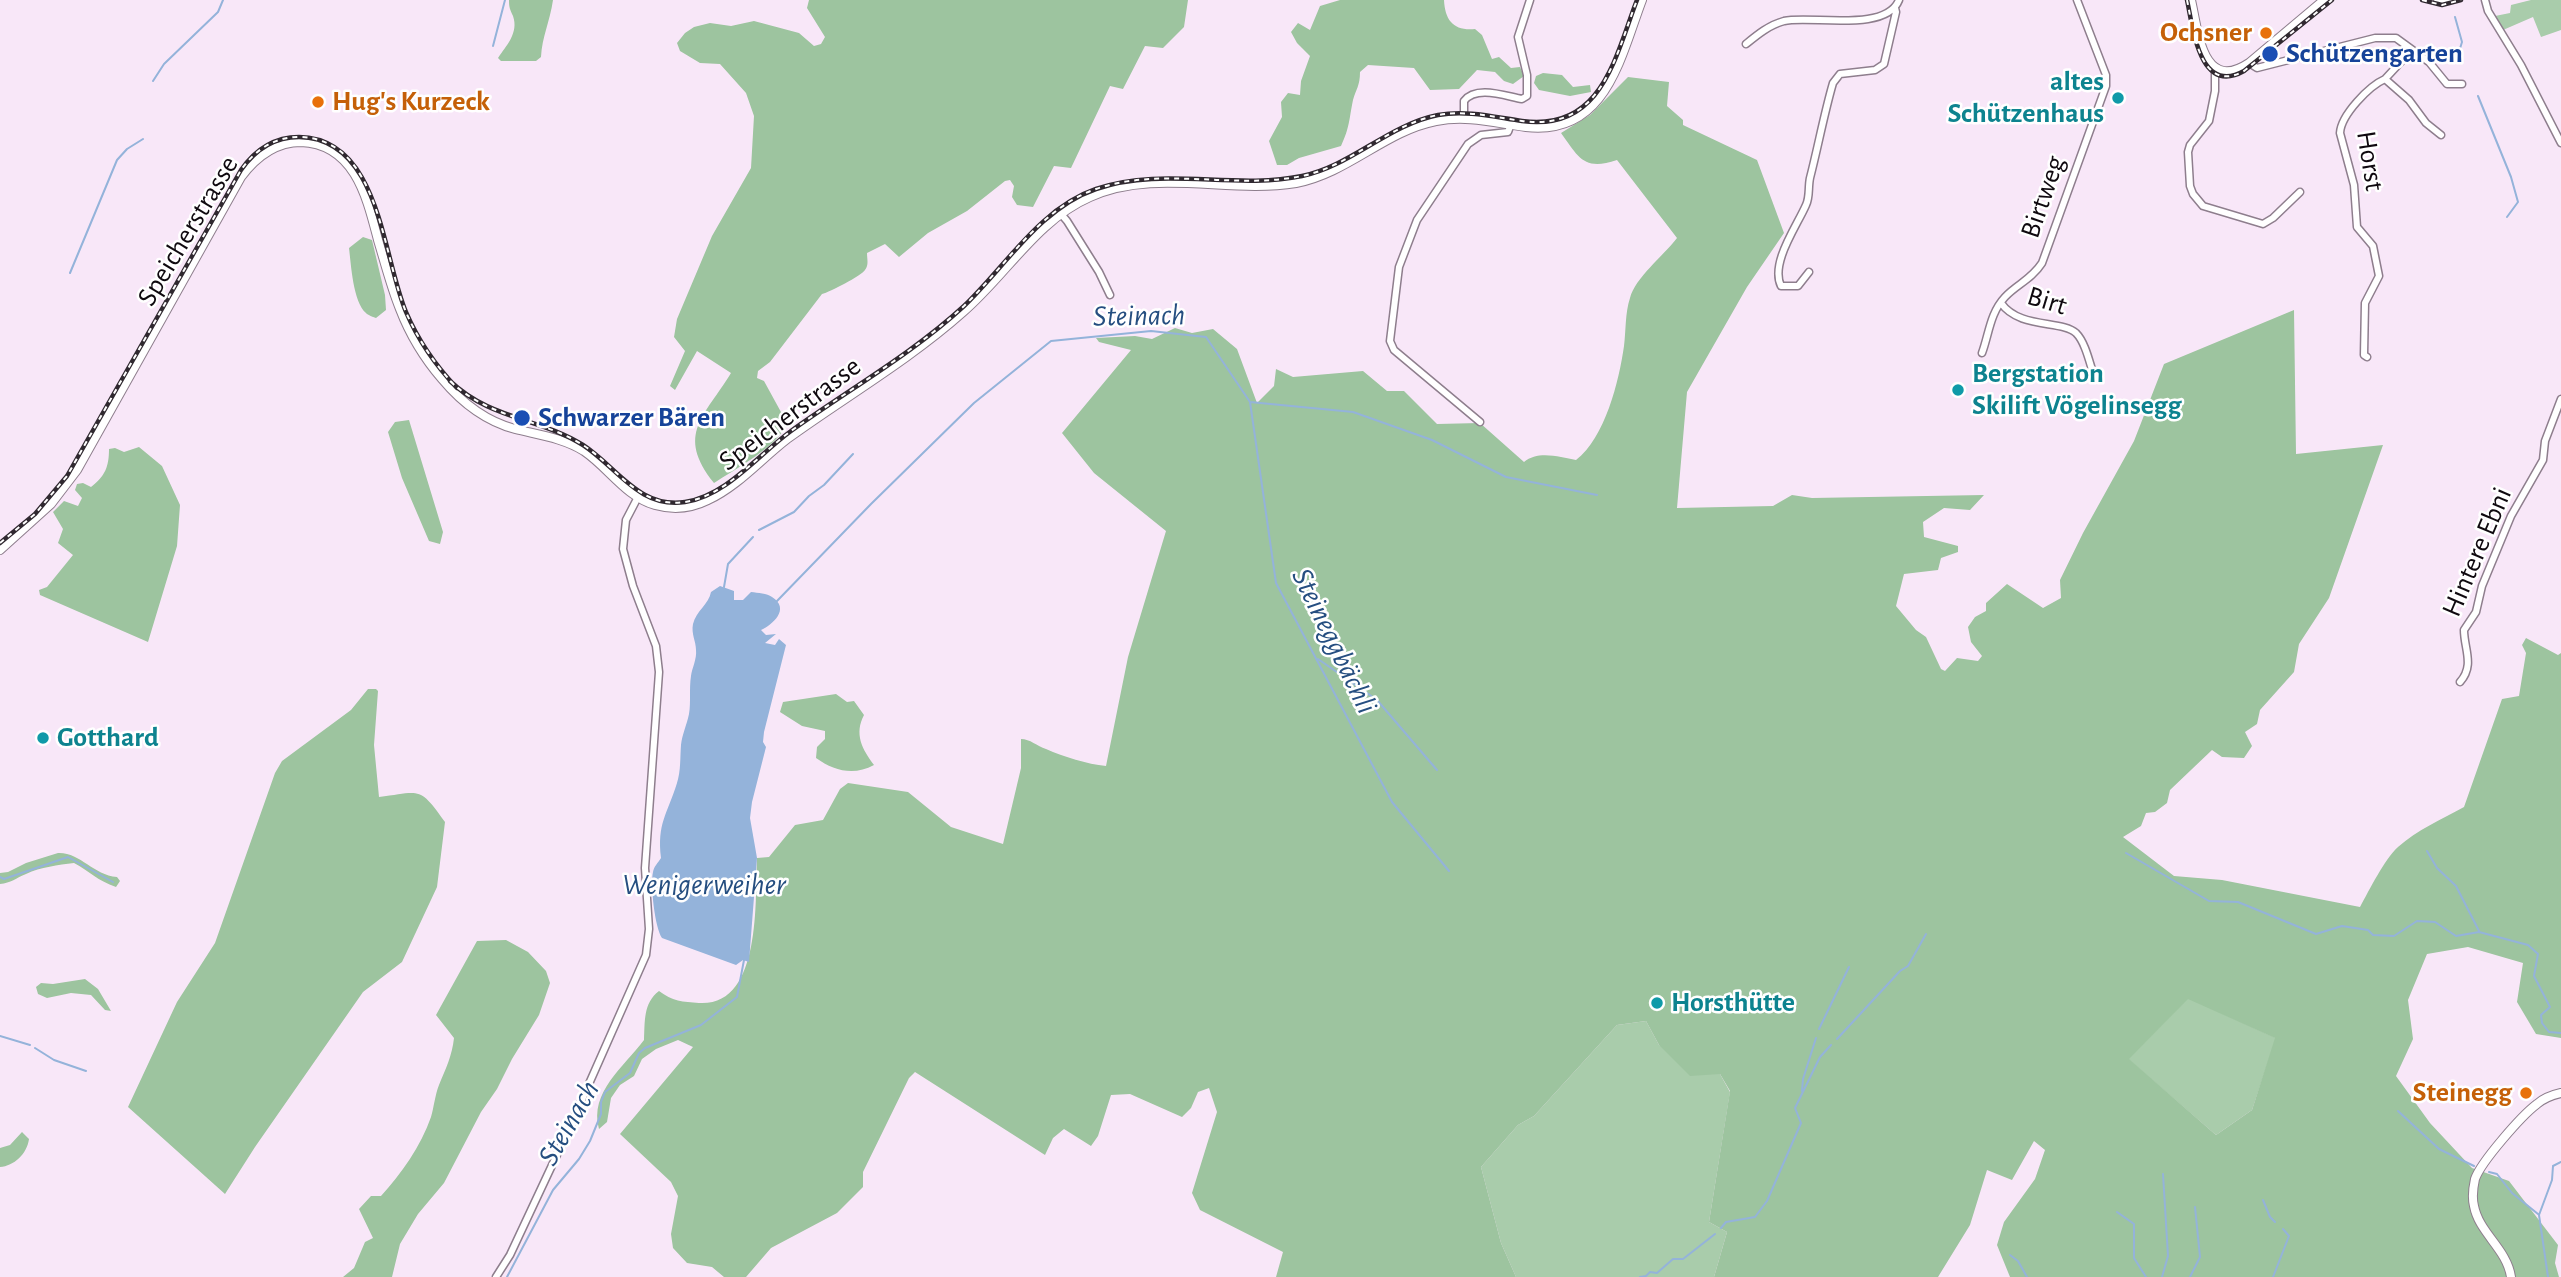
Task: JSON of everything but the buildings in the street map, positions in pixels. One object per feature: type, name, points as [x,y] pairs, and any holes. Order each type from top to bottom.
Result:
[{"type":"main road","name":"Speicherstrasse","points":[[0,550],[51,504],[77,470],[246,171],[268,150],[293,143],[314,144],[332,151],[356,174],[368,201],[402,315],[426,358],[452,390],[478,413],[497,423],[559,439],[577,447],[638,498],[660,507],[679,508],[701,503],[728,488],[784,442],[943,329],[980,297],[1032,240],[1061,214],[1091,196],[1132,186],[1270,185],[1315,178],[1348,164],[1417,126],[1438,120],[1464,118],[1534,127],[1552,126],[1577,118],[1594,105],[1611,82],[1642,0]]},
{"type":"main road","points":[[2191,0],[2202,50],[2208,61],[2215,67],[2232,71],[2249,63],[2325,0]]},
{"type":"main road","points":[[2438,0],[2448,0]]},
{"type":"main road","points":[[2511,1277],[2507,1260],[2477,1217],[2472,1194],[2481,1168],[2526,1114],[2545,1098],[2561,1093]]},
{"type":"street","points":[[1464,118],[1464,101],[1474,93],[1522,99],[1527,96],[1527,75],[1518,37],[1530,0]]},
{"type":"street","points":[[1809,272],[1798,286],[1781,286],[1778,281],[1787,242],[1806,205],[1833,83],[1840,74],[1881,67],[1886,59],[1895,8],[1899,0]]},
{"type":"street","name":"Birtweg","points":[[1982,353],[1990,322],[2000,303],[2005,296],[2033,275],[2042,263],[2106,86],[2106,75],[2077,0]]},
{"type":"street","points":[[2485,0],[2488,11],[2527,75],[2561,143]]},
{"type":"street","points":[[1746,44],[1769,27],[1787,20],[1843,22],[1885,13],[1895,8]]},
{"type":"street","points":[[2249,63],[2257,68],[2386,37],[2396,37],[2411,51],[2429,62],[2447,84],[2462,84]]},
{"type":"street","points":[[2411,51],[2385,79],[2409,100],[2426,123],[2441,135]]},
{"type":"street","points":[[2215,67],[2215,91],[2209,121],[2190,145],[2188,152],[2190,186],[2197,201],[2211,210],[2263,223],[2273,218],[2300,192]]},
{"type":"street","name":"Horst","points":[[2367,356],[2364,355],[2365,303],[2379,276],[2373,246],[2357,227],[2354,186],[2340,125],[2352,108],[2385,79]]},
{"type":"street","points":[[1479,422],[1394,350],[1390,341],[1399,267],[1417,220],[1468,144],[1481,135],[1507,132],[1511,124]]},
{"type":"street","points":[[1061,214],[1099,272],[1110,295]]},
{"type":"street","name":"Birt","points":[[2000,303],[2014,314],[2044,325],[2069,329],[2076,334],[2095,379]]},
{"type":"street","name":"Hintere Ebni","points":[[2460,682],[2467,671],[2469,660],[2464,630],[2476,612],[2482,586],[2511,516],[2543,460],[2545,441],[2561,399]]},
{"type":"street","points":[[496,1277],[510,1255],[569,1129],[630,994],[648,945],[645,868],[659,672],[656,646],[633,586],[623,549],[626,520],[638,498]]},
{"type":"green space","points":[[509,0],[553,0],[541,57],[536,61],[501,61],[498,58],[511,39],[514,28]]},
{"type":"green space","points":[[809,0],[1188,0],[1184,27],[1163,48],[1145,46],[1123,89],[1110,86],[1071,168],[1054,166],[1033,207],[1017,205],[1012,197],[1014,186],[1010,180],[1005,181],[967,211],[928,233],[899,257],[885,244],[867,253],[867,266],[862,273],[822,294],[770,362],[758,371],[757,378],[764,381],[787,423],[783,431],[766,448],[714,483],[702,466],[695,438],[704,414],[731,373],[697,351],[675,390],[670,386],[685,351],[674,337],[677,319],[712,236],[751,168],[754,116],[746,93],[720,64],[700,63],[680,51],[677,43],[694,27],[710,23],[731,26],[754,21],[799,33],[814,46],[821,44],[825,37],[807,8]]},
{"type":"green space","points":[[1340,0],[1444,0],[1446,14],[1452,23],[1461,28],[1475,29],[1482,35],[1492,59],[1499,57],[1511,68],[1520,67],[1524,76],[1513,84],[1504,81],[1495,72],[1477,70],[1459,89],[1430,90],[1414,68],[1368,65],[1360,72],[1348,128],[1341,146],[1299,158],[1287,165],[1277,165],[1269,141],[1282,117],[1281,102],[1288,93],[1300,95],[1301,81],[1310,56],[1297,43],[1291,32],[1298,23],[1310,30],[1320,6]]},
{"type":"green space","points":[[2531,0],[2561,0],[2561,30],[2541,37],[2533,17],[2503,30],[2495,16],[2510,13],[2511,5]]},
{"type":"green space","points":[[1543,73],[1562,75],[1573,87],[1590,85],[1591,92],[1570,96],[1539,90],[1534,83],[1536,76]]},
{"type":"green space","points":[[1628,77],[1669,82],[1667,106],[1683,120],[1683,125],[1757,160],[1784,233],[1747,287],[1687,392],[1677,508],[1773,506],[1792,495],[1812,498],[1984,495],[1970,510],[1944,508],[1923,522],[1924,537],[1958,546],[1958,552],[1941,558],[1938,570],[1904,574],[1896,606],[1916,630],[1926,637],[1941,669],[1945,671],[1957,658],[1978,661],[1982,656],[1971,642],[1968,627],[1975,617],[1986,611],[1986,603],[2007,584],[2043,608],[2061,598],[2060,580],[2134,441],[2164,364],[2294,310],[2296,454],[2383,445],[2329,598],[2299,644],[2294,672],[2260,710],[2257,724],[2245,732],[2252,746],[2244,758],[2222,757],[2212,750],[2170,790],[2167,803],[2155,812],[2146,813],[2141,826],[2123,837],[2174,876],[2222,880],[2360,907],[2382,867],[2398,847],[2421,830],[2464,807],[2502,699],[2519,696],[2526,653],[2522,645],[2526,638],[2558,655],[2561,653],[2561,1038],[2536,1034],[2517,1002],[2523,963],[2468,947],[2427,954],[2408,1000],[2413,1039],[2396,1076],[2430,1123],[2472,1168],[2509,1181],[2558,1245],[2555,1263],[2559,1277],[2010,1277],[1997,1245],[2004,1222],[2035,1179],[2045,1150],[2034,1141],[2012,1180],[1987,1170],[1970,1225],[1938,1277],[1714,1277],[1727,1232],[1709,1222],[1730,1091],[1720,1074],[1690,1076],[1659,1045],[1646,1021],[1617,1025],[1534,1116],[1518,1125],[1481,1167],[1501,1243],[1516,1277],[1276,1277],[1283,1252],[1200,1210],[1192,1193],[1217,1112],[1209,1088],[1198,1092],[1191,1108],[1182,1117],[1130,1094],[1111,1095],[1098,1136],[1091,1146],[1064,1129],[1053,1138],[1045,1155],[915,1072],[909,1078],[863,1172],[863,1187],[837,1213],[771,1248],[746,1277],[724,1277],[712,1267],[687,1263],[673,1248],[671,1234],[678,1196],[671,1182],[620,1134],[693,1047],[678,1040],[656,1049],[642,1059],[634,1076],[620,1085],[611,1098],[607,1122],[599,1129],[599,1103],[610,1081],[644,1040],[647,1007],[659,991],[678,1000],[699,1003],[719,1000],[734,988],[745,970],[751,948],[757,858],[769,857],[795,825],[823,820],[840,789],[848,783],[908,792],[951,827],[1003,844],[1021,768],[1021,739],[1068,757],[1106,766],[1128,657],[1166,531],[1094,473],[1062,433],[1131,350],[1099,342],[1096,338],[1135,336],[1152,339],[1175,328],[1192,333],[1213,329],[1237,349],[1257,403],[1274,386],[1276,369],[1293,377],[1363,371],[1387,391],[1404,391],[1437,424],[1480,423],[1524,462],[1542,455],[1576,460],[1595,438],[1609,408],[1622,360],[1627,310],[1633,290],[1677,238],[1617,160],[1597,164],[1583,160],[1561,133],[1590,115]],"holes":[[[2188,999],[2275,1038],[2252,1110],[2216,1135],[2129,1059]]]},
{"type":"green space","points":[[363,237],[372,240],[385,295],[386,310],[376,318],[366,314],[362,308],[353,282],[349,248]]},
{"type":"green space","points":[[409,420],[443,532],[440,544],[429,541],[402,478],[388,432],[395,422]]},
{"type":"green space","points":[[139,447],[162,466],[180,505],[177,546],[148,642],[40,595],[39,590],[47,587],[73,555],[58,543],[63,529],[53,512],[64,501],[78,506],[82,498],[75,490],[77,484],[83,483],[91,487],[100,479],[107,466],[109,449],[115,448],[124,452]]},
{"type":"green space","points":[[368,689],[378,691],[374,745],[379,797],[418,794],[429,802],[445,822],[437,887],[402,962],[363,992],[225,1194],[128,1107],[177,1002],[215,943],[275,773],[282,761],[351,710]]},
{"type":"green space","points":[[836,694],[847,702],[854,701],[864,715],[860,729],[861,741],[874,765],[852,771],[837,769],[823,762],[816,758],[817,747],[825,739],[825,731],[802,726],[780,712],[783,702]]},
{"type":"green space","points":[[58,853],[73,856],[101,872],[117,877],[120,881],[116,887],[110,885],[74,863],[38,870],[0,884],[0,873]]},
{"type":"green space","points":[[506,940],[528,952],[546,971],[550,983],[539,1015],[481,1112],[444,1183],[418,1214],[400,1244],[392,1277],[343,1277],[354,1268],[365,1242],[373,1238],[359,1209],[371,1196],[381,1196],[396,1178],[416,1149],[431,1117],[454,1038],[436,1015],[477,941]]},
{"type":"green space","points":[[85,979],[98,989],[111,1011],[105,1010],[91,995],[71,993],[47,998],[38,994],[36,987],[41,983]]},
{"type":"green space","points":[[2188,998],[2276,1038],[2252,1110],[2216,1135],[2128,1059]]},
{"type":"green space","points":[[1646,1021],[1659,1045],[1720,1074],[1730,1092],[1709,1222],[1727,1232],[1714,1277],[1516,1277],[1501,1243],[1481,1167],[1518,1125],[1534,1116],[1617,1025]]},
{"type":"green space","points":[[22,1132],[29,1139],[26,1150],[15,1162],[0,1167],[0,1148],[10,1145]]},
{"type":"water","name":"Wenigerweiher","points":[[720,586],[734,591],[734,600],[743,600],[751,592],[772,597],[780,611],[770,624],[761,630],[766,635],[776,634],[765,643],[775,645],[779,639],[786,645],[764,732],[763,742],[766,747],[750,818],[757,858],[749,962],[743,960],[736,965],[662,938],[655,916],[652,886],[654,870],[661,858],[660,836],[678,778],[682,741],[689,714],[690,681],[696,653],[693,624],[711,592]]},
{"type":"waterway","points":[[153,81],[164,64],[218,12],[223,0]]},
{"type":"waterway","points":[[493,46],[505,0]]},
{"type":"waterway","points":[[2455,17],[2462,42],[2458,55]]},
{"type":"waterway","points":[[2478,96],[2511,177],[2518,202],[2507,217]]},
{"type":"waterway","points":[[70,273],[117,160],[127,149],[143,139]]},
{"type":"waterway","name":"Steinach","points":[[777,601],[974,403],[1051,341],[1151,331],[1206,337],[1250,402],[1353,412],[1432,440],[1506,477],[1597,495]]},
{"type":"waterway","name":"Steineggbächli","points":[[1250,402],[1276,583],[1392,802],[1449,871]]},
{"type":"waterway","points":[[759,530],[794,512],[853,454]]},
{"type":"waterway","points":[[724,587],[728,564],[753,537]]},
{"type":"waterway","points":[[1318,659],[1377,700],[1437,770]]},
{"type":"waterway","points":[[2427,851],[2437,868],[2456,886],[2479,931]]},
{"type":"waterway","points":[[2126,853],[2209,901],[2238,902],[2316,934],[2342,926],[2368,930],[2373,935],[2394,936],[2417,921],[2435,922],[2456,936],[2479,932],[2528,945],[2538,954],[2534,976],[2550,1007],[2541,1015],[2542,1023],[2549,1032],[2561,1033]]},
{"type":"waterway","points":[[0,877],[4,879],[68,857],[113,882]]},
{"type":"waterway","points":[[1837,1039],[1900,971],[1908,966],[1926,934]]},
{"type":"waterway","name":"Steinach","points":[[507,1277],[553,1190],[590,1141],[601,1114],[601,1102],[605,1092],[630,1073],[639,1053],[645,1048],[701,1025],[737,997],[744,960]]},
{"type":"waterway","points":[[1819,1029],[1849,967]]},
{"type":"waterway","points":[[0,1036],[30,1045]]},
{"type":"waterway","points":[[1802,1091],[1816,1038]]},
{"type":"waterway","points":[[1721,1228],[1726,1222],[1755,1217],[1767,1201],[1801,1123],[1795,1108],[1820,1057],[1831,1045]]},
{"type":"waterway","points":[[35,1048],[54,1060],[86,1071]]},
{"type":"waterway","points":[[2398,1111],[2439,1149],[2474,1166]]},
{"type":"waterway","points":[[2548,1277],[2539,1215],[2552,1180],[2553,1166],[2561,1162]]},
{"type":"waterway","points":[[2489,1172],[2497,1174],[2512,1193],[2538,1214]]},
{"type":"waterway","points":[[2162,1277],[2168,1256],[2163,1174]]},
{"type":"waterway","points":[[2263,1200],[2275,1222]]},
{"type":"waterway","points":[[2190,1277],[2200,1257],[2195,1207]]},
{"type":"waterway","points":[[2117,1212],[2134,1224],[2134,1258],[2146,1277]]},
{"type":"waterway","points":[[2273,1277],[2289,1236],[2283,1229]]},
{"type":"waterway","points":[[1640,1277],[1650,1272],[1657,1273],[1673,1259],[1683,1259],[1715,1234]]},
{"type":"waterway","points":[[2010,1255],[2018,1261],[2027,1277]]},
{"type":"railway","points":[[450,381],[482,404],[583,445],[641,493],[669,502],[700,498],[728,483],[791,431],[901,356],[944,323],[979,291],[1040,224],[1076,198],[1121,182],[1146,179],[1250,181],[1302,176],[1337,164],[1403,127],[1438,115],[1470,114],[1522,121],[1549,121],[1571,115],[1588,103],[1601,86],[1612,66],[1637,0]]},
{"type":"railway","points":[[2187,0],[2201,55],[2208,67],[2217,74],[2229,76],[2244,71],[2332,0]]},
{"type":"railway","points":[[2422,0],[2442,5],[2461,0]]},
{"type":"railway","points":[[0,543],[35,514],[67,476],[241,170],[252,156],[281,139],[299,137],[326,142],[347,157],[362,178],[374,204],[406,312],[428,352],[457,388]]},
{"type":"place","name":"Ochsner","points":[[2266,33]]},
{"type":"place","name":"Schützengarten","points":[[2270,54]]},
{"type":"place","name":"altes Schützenhaus","points":[[2118,98]]},
{"type":"place","name":"Hug's Kurzeck","points":[[318,102]]},
{"type":"place","name":"Bergstation Skilift Vögelinsegg","points":[[1958,390]]},
{"type":"place","name":"Schwarzer Bären","points":[[522,418]]},
{"type":"place","name":"Gotthard","points":[[43,738]]},
{"type":"place","name":"Horsthütte","points":[[1657,1003]]},
{"type":"place","name":"Steinegg","points":[[2526,1093]]}]
